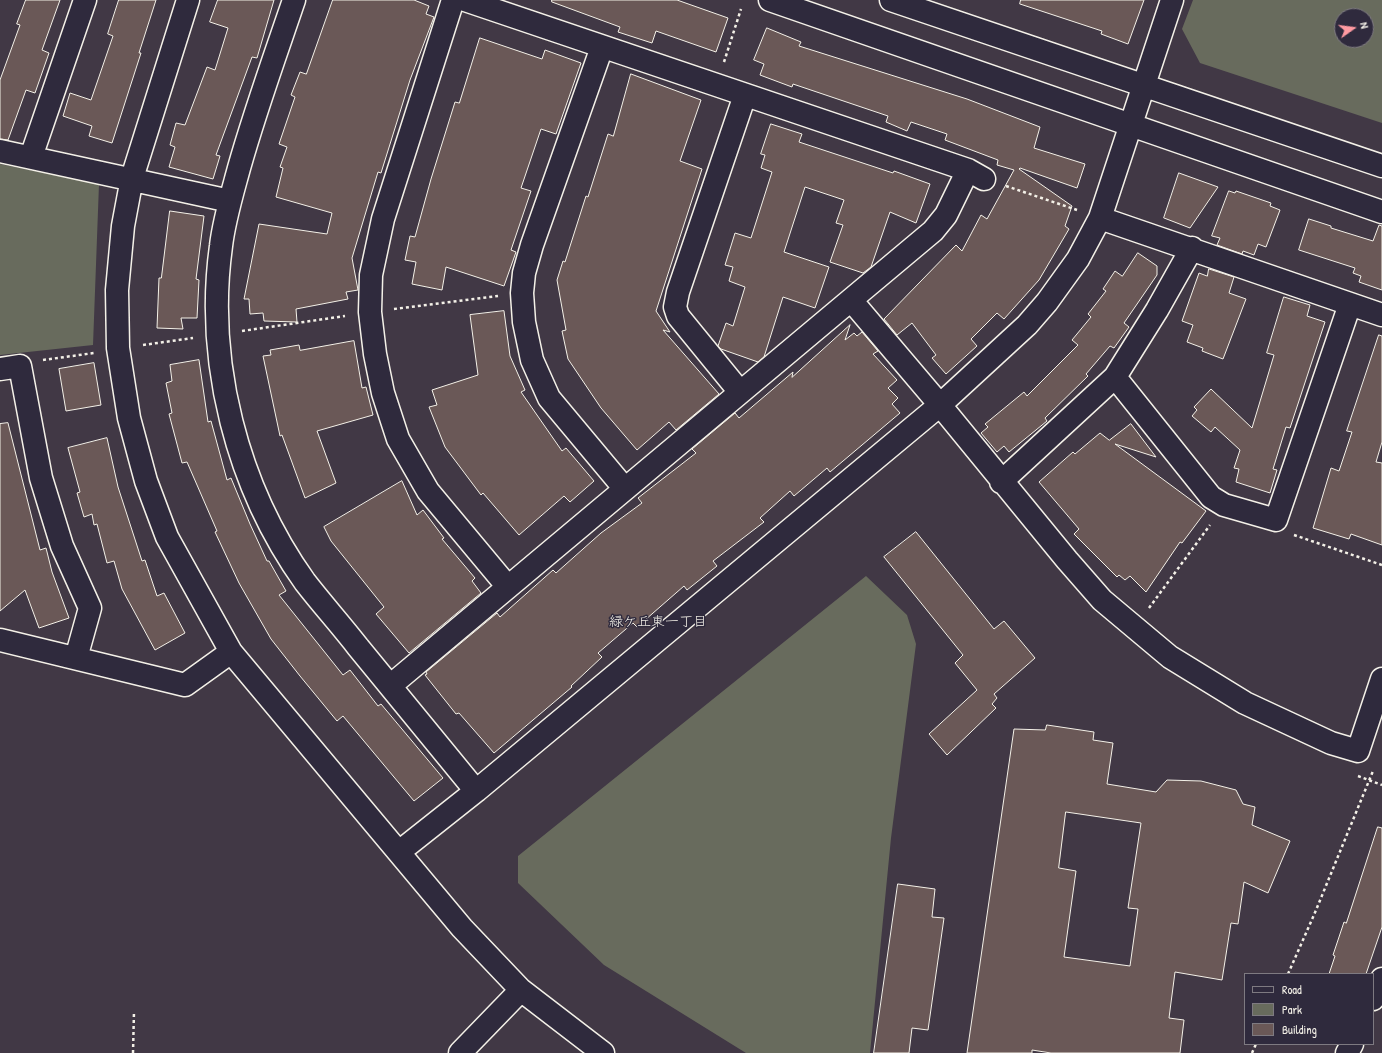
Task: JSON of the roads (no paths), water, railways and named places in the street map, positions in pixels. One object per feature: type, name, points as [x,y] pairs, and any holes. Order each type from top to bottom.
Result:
[{"type":"street","points":[[31,157],[85,0]]},
{"type":"street","points":[[188,0],[132,178],[123,226],[117,290],[118,348],[129,418],[146,481],[167,537],[231,652],[462,928],[521,990],[603,1053]]},
{"type":"street","points":[[294,0],[249,133],[230,201],[221,244],[216,293],[218,334],[226,391],[234,428],[245,468],[261,505],[305,581],[476,791]]},
{"type":"street","points":[[453,0],[383,219],[371,275],[370,312],[375,354],[384,393],[398,439],[428,491],[508,587]]},
{"type":"street","points":[[390,686],[933,231],[976,175],[717,85],[465,0]]},
{"type":"street","points":[[770,0],[1382,212]]},
{"type":"street","points":[[891,0],[1020,45],[1145,84],[1382,166]]},
{"type":"street","points":[[399,852],[476,791],[940,405],[1027,325],[1047,302],[1078,259],[1100,218],[1172,0]]},
{"type":"street","points":[[602,46],[532,246],[524,273],[522,293],[524,322],[532,360],[550,398],[625,489]]},
{"type":"street","points":[[740,392],[678,316],[675,307],[678,292],[744,95]]},
{"type":"street","points":[[0,151],[132,178],[230,201]]},
{"type":"street","points":[[1100,218],[1192,248],[1382,314]]},
{"type":"street","points":[[1002,482],[1115,377],[1157,310],[1192,248]]},
{"type":"street","points":[[851,300],[1102,600],[1170,657],[1245,703],[1331,743],[1358,751],[1382,679]]},
{"type":"street","points":[[1115,377],[1211,497],[1224,505],[1276,520],[1350,304]]},
{"type":"street","points":[[10,368],[62,546],[90,608],[76,658]]},
{"type":"street","points":[[0,640],[184,685],[231,652]]},
{"type":"street","points":[[1374,997],[1382,980]]},
{"type":"street","points":[[460,1053],[521,990]]},
{"type":"district","name":"緑ケ丘東一丁目","points":[[658,622]]}]
